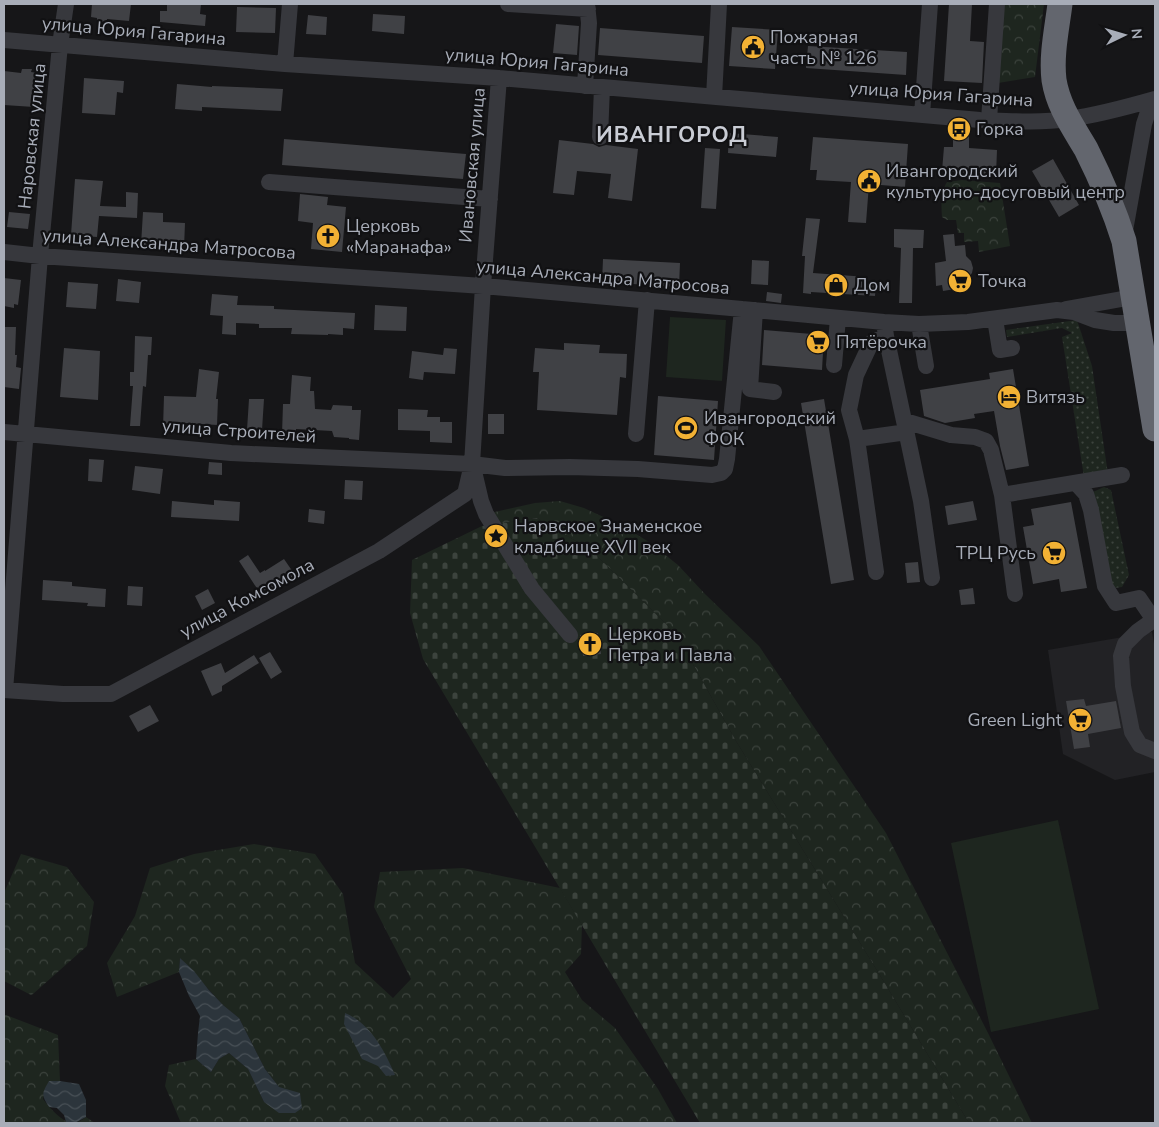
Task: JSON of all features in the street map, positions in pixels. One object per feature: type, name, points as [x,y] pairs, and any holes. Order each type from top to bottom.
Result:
[{"type":"highway","points":[[1060,4],[1054,52],[1054,80],[1068,119],[1103,184],[1124,241],[1137,323],[1151,378],[1155,429]]},
{"type":"street","name":"Наровская улица","points":[[4,690],[40,256],[60,45],[66,4]]},
{"type":"street","points":[[285,64],[290,4]]},
{"type":"street","points":[[508,4],[587,6],[589,23],[585,86]]},
{"type":"street","points":[[714,97],[719,4]]},
{"type":"street","points":[[922,115],[930,4]]},
{"type":"street","points":[[989,120],[997,4]]},
{"type":"street","name":"улица Юрия Гагарина","points":[[4,40],[285,64],[499,78],[989,120],[1031,122],[1068,119],[1154,100]]},
{"type":"street","name":"Ивановская улица","points":[[472,464],[499,78]]},
{"type":"street","points":[[600,137],[602,87]]},
{"type":"street","points":[[1124,241],[1144,124],[1154,100]]},
{"type":"street","points":[[269,182],[490,199]]},
{"type":"street","name":"улица Александра Матросова","points":[[4,252],[483,286],[647,300],[838,318],[885,329],[919,324],[995,319],[1057,310],[1074,312],[1095,320],[1114,323],[1137,323]]},
{"type":"street","points":[[1057,310],[1133,297]]},
{"type":"street","points":[[636,434],[647,300]]},
{"type":"street","points":[[748,309],[750,389],[774,392]]},
{"type":"street","name":"улица Строителей","points":[[4,432],[231,453],[472,464],[505,468],[638,469],[721,473],[725,469],[748,309]]},
{"type":"street","points":[[834,366],[838,318]]},
{"type":"street","points":[[995,319],[1000,350],[1012,348]]},
{"type":"street","points":[[919,324],[926,366]]},
{"type":"street","points":[[885,329],[922,501],[932,578]]},
{"type":"street","points":[[876,572],[857,440],[849,410],[856,375],[871,343],[885,329]]},
{"type":"street","points":[[857,440],[906,427],[975,437],[986,441],[991,450],[1002,495],[1015,594]]},
{"type":"street","points":[[472,464],[486,514],[532,589],[570,636]]},
{"type":"street","name":"улица Комсомола","points":[[4,690],[63,694],[111,694],[379,550],[465,494],[472,464]]},
{"type":"street","points":[[1002,495],[1122,475]]},
{"type":"street","points":[[1076,483],[1086,494],[1091,510],[1105,586],[1116,603],[1139,598],[1155,619],[1138,631],[1125,644],[1121,656],[1123,686],[1132,732],[1140,745],[1155,752]]},
{"type":"shaded area","points":[[1152,632],[1155,649],[1155,772],[1115,780],[1063,754],[1048,650]]},
{"type":"green space","points":[[1002,4],[1044,4],[1035,77],[998,83]]},
{"type":"green space","points":[[962,180],[1000,183],[1010,246],[979,252],[978,241],[964,242],[964,233],[958,233],[956,220],[947,220],[942,217],[942,199],[947,182]]},
{"type":"green space","points":[[670,317],[726,320],[722,381],[666,377]]},
{"type":"green space","points":[[1077,320],[1092,366],[1108,474],[1084,477],[1062,337],[1072,333],[1062,328],[1007,337],[1006,330]]},
{"type":"green space","points":[[1104,487],[1111,490],[1129,575],[1122,587],[1115,588],[1109,580],[1093,492]]},
{"type":"green space","points":[[560,501],[584,508],[623,526],[649,542],[678,565],[759,646],[886,833],[1032,1123],[969,1123],[736,741],[676,634],[591,550],[537,518],[493,525],[486,514],[535,503]]},
{"type":"green space","points":[[537,518],[591,550],[676,634],[736,741],[969,1123],[700,1123],[423,659],[410,613],[412,560],[482,526]]},
{"type":"green space","points":[[1058,820],[1099,1009],[991,1032],[951,843]]},
{"type":"green space","points":[[254,844],[315,854],[343,894],[355,963],[393,998],[411,979],[374,907],[380,872],[463,868],[560,888],[582,925],[581,954],[565,972],[582,1000],[615,1028],[658,1089],[677,1123],[181,1123],[165,1086],[169,1065],[196,1059],[211,1072],[219,1059],[229,1053],[248,1069],[264,1102],[279,1087],[265,1069],[239,1018],[223,1005],[180,958],[179,972],[117,997],[107,963],[135,916],[150,868],[194,854]]},
{"type":"green space","points":[[21,854],[67,867],[94,902],[87,946],[31,995],[4,981],[4,893]]},
{"type":"green space","points":[[4,1015],[6,1015],[58,1035],[60,1081],[49,1082],[43,1099],[53,1111],[71,1123],[4,1123]]},
{"type":"green space","points":[[86,1117],[95,1123],[75,1123]]},
{"type":"water","points":[[180,958],[194,971],[223,1005],[239,1018],[265,1069],[279,1087],[300,1093],[302,1108],[295,1113],[279,1113],[264,1102],[248,1069],[229,1053],[219,1059],[211,1072],[196,1059],[200,1016],[179,972]]},
{"type":"water","points":[[345,1013],[362,1024],[376,1039],[395,1075],[386,1076],[378,1066],[362,1059],[344,1024]]},
{"type":"water","points":[[49,1081],[79,1084],[86,1100],[86,1117],[75,1123],[66,1122],[64,1115],[57,1108],[49,1107],[43,1094]]},
{"type":"building","points":[[92,4],[131,4],[129,21],[107,19],[107,25],[97,23],[97,18],[91,17]]},
{"type":"building","points":[[167,4],[201,4],[200,14],[206,15],[205,26],[160,22],[160,11],[167,11]]},
{"type":"building","points":[[949,4],[972,4],[970,41],[984,42],[982,83],[944,81]]},
{"type":"building","points":[[237,7],[276,8],[275,33],[236,32]]},
{"type":"building","points":[[373,14],[405,16],[404,34],[372,31]]},
{"type":"building","points":[[308,15],[327,17],[326,35],[306,34]]},
{"type":"building","points":[[556,24],[579,26],[577,55],[553,53]]},
{"type":"building","name":"Пожарная часть № 126","points":[[732,27],[778,30],[775,69],[729,66]]},
{"type":"building","points":[[600,28],[704,36],[702,63],[598,55]]},
{"type":"building","points":[[808,46],[907,52],[906,75],[806,68]]},
{"type":"building","points":[[22,69],[32,69],[31,72],[37,73],[34,107],[4,105],[4,71],[21,73]]},
{"type":"building","points":[[84,78],[124,81],[123,93],[117,92],[115,115],[82,113]]},
{"type":"building","points":[[177,84],[283,89],[281,111],[202,107],[202,111],[175,109]]},
{"type":"building","points":[[729,133],[778,137],[776,157],[728,153]]},
{"type":"building","points":[[953,135],[969,135],[969,148],[997,150],[996,175],[942,171],[944,147],[953,147]]},
{"type":"building","name":"Ивангородский культурно-досуговый центр","points":[[813,137],[908,144],[905,187],[869,184],[866,223],[848,222],[851,182],[816,180],[817,170],[810,170]]},
{"type":"building","points":[[284,139],[466,154],[463,179],[282,165]]},
{"type":"building","points":[[559,140],[593,144],[599,147],[606,145],[638,149],[632,201],[608,198],[611,174],[577,171],[574,195],[553,193]]},
{"type":"building","points":[[705,148],[720,149],[716,209],[701,208]]},
{"type":"building","points":[[1053,159],[1079,205],[1059,217],[1032,171]]},
{"type":"building","points":[[75,179],[103,181],[100,206],[126,207],[126,192],[138,193],[137,218],[99,216],[97,237],[71,235]]},
{"type":"building","name":"Церковь «Маранафа»","points":[[300,194],[328,197],[327,205],[346,207],[342,252],[311,249],[313,223],[298,221]]},
{"type":"building","points":[[9,212],[30,214],[28,229],[7,227]]},
{"type":"building","points":[[143,212],[163,213],[163,222],[185,223],[184,248],[141,245]]},
{"type":"building","points":[[806,218],[820,219],[813,273],[867,277],[867,283],[876,283],[875,296],[803,293],[805,256],[802,256]]},
{"type":"building","points":[[894,229],[924,230],[923,248],[913,248],[912,303],[899,303],[901,248],[894,247]]},
{"type":"building","points":[[954,234],[955,246],[965,245],[966,256],[971,261],[973,268],[972,273],[967,279],[955,287],[955,289],[943,291],[942,285],[936,286],[935,263],[946,261],[943,235]]},
{"type":"building","points":[[603,259],[680,263],[679,287],[602,282]]},
{"type":"building","points":[[752,260],[769,261],[768,285],[751,284]]},
{"type":"building","points":[[4,278],[21,280],[18,305],[14,304],[14,308],[4,306]]},
{"type":"building","points":[[118,279],[141,282],[139,303],[116,301]]},
{"type":"building","points":[[68,282],[98,284],[96,309],[66,307]]},
{"type":"building","points":[[767,292],[782,294],[781,303],[766,301]]},
{"type":"building","points":[[212,294],[238,296],[237,305],[274,306],[274,309],[355,313],[354,329],[343,328],[343,335],[291,334],[292,328],[259,328],[259,324],[236,323],[236,335],[222,334],[223,316],[210,315]]},
{"type":"building","points":[[375,305],[407,307],[406,331],[374,330]]},
{"type":"building","points":[[4,327],[16,327],[16,367],[21,368],[19,389],[4,387]]},
{"type":"building","points":[[764,330],[824,335],[822,370],[762,365]]},
{"type":"building","points":[[135,336],[152,337],[151,355],[148,355],[146,387],[143,386],[140,426],[130,426],[133,386],[130,386],[130,372],[134,372]]},
{"type":"building","points":[[564,343],[600,345],[599,353],[627,354],[626,378],[620,377],[617,415],[537,410],[539,372],[533,372],[535,348],[564,350]]},
{"type":"building","points":[[64,348],[100,351],[98,400],[60,397]]},
{"type":"building","points":[[444,348],[457,349],[455,374],[424,372],[423,380],[409,378],[412,351],[443,355]]},
{"type":"building","points":[[199,369],[219,372],[216,399],[218,399],[217,425],[186,423],[185,428],[163,428],[164,396],[196,397]]},
{"type":"building","points":[[1013,369],[1029,466],[1006,470],[994,411],[974,414],[975,418],[945,423],[924,416],[920,390],[990,379],[989,373]]},
{"type":"building","points":[[292,375],[311,377],[310,391],[314,391],[315,409],[331,410],[333,405],[352,406],[352,410],[361,410],[359,440],[334,437],[332,431],[296,429],[296,434],[282,434],[283,404],[290,404]]},
{"type":"building","name":"Ивангородский ФОК","points":[[658,396],[718,401],[714,460],[654,455]]},
{"type":"building","points":[[249,399],[264,399],[262,430],[247,430]]},
{"type":"building","points":[[824,399],[854,580],[831,584],[801,403]]},
{"type":"building","points":[[398,409],[428,410],[427,417],[440,417],[440,422],[452,422],[452,443],[430,442],[430,431],[398,430]]},
{"type":"building","points":[[488,414],[504,414],[504,434],[488,434]]},
{"type":"building","points":[[89,459],[104,460],[102,482],[88,481]]},
{"type":"building","points":[[209,462],[222,463],[222,475],[208,474]]},
{"type":"building","points":[[135,466],[163,469],[160,494],[132,490]]},
{"type":"building","points":[[345,480],[363,481],[362,500],[344,499]]},
{"type":"building","points":[[214,500],[240,502],[239,521],[171,517],[172,501],[214,505]]},
{"type":"building","points":[[973,501],[977,520],[948,525],[945,506]]},
{"type":"building","name":"ТРЦ Русь","points":[[1071,502],[1087,588],[1061,592],[1059,579],[1033,584],[1023,527],[1034,525],[1031,509]]},
{"type":"building","points":[[309,509],[325,511],[324,524],[308,522]]},
{"type":"building","points":[[248,555],[260,573],[284,559],[295,575],[273,589],[271,586],[260,593],[239,561]]},
{"type":"building","points":[[918,562],[920,582],[907,583],[905,563]]},
{"type":"building","points":[[43,580],[72,582],[72,586],[106,589],[105,607],[87,606],[88,603],[42,600]]},
{"type":"building","points":[[128,586],[143,587],[142,606],[127,605]]},
{"type":"building","points":[[973,588],[975,604],[961,605],[959,590]]},
{"type":"building","points":[[208,589],[215,603],[202,610],[195,596]]},
{"type":"building","name":"Церковь Петра и Павла","points":[[598,633],[601,654],[583,656],[580,635]]},
{"type":"building","points":[[270,652],[282,672],[271,679],[259,658]]},
{"type":"building","points":[[254,655],[259,663],[222,686],[222,691],[212,696],[201,671],[221,663],[225,673]]},
{"type":"building","points":[[1084,699],[1086,706],[1116,701],[1121,728],[1088,734],[1090,747],[1074,749],[1066,701]]},
{"type":"building","points":[[150,705],[159,721],[138,732],[129,716]]},
{"type":"place","name":"Пожарная часть № 126","points":[[753,47]]},
{"type":"place","name":"Горка","points":[[959,129]]},
{"type":"place","name":"Ивангородский культурно-досуговый центр","points":[[869,181]]},
{"type":"place","name":"Церковь «Маранафа»","points":[[328,236]]},
{"type":"place","name":"Точка","points":[[960,281]]},
{"type":"place","name":"Дом","points":[[836,285]]},
{"type":"place","name":"Пятёрочка","points":[[818,342]]},
{"type":"place","name":"Витязь","points":[[1009,397]]},
{"type":"place","name":"Ивангородский ФОК","points":[[686,428]]},
{"type":"place","name":"Нарвское Знаменское кладбище XVII век","points":[[496,536]]},
{"type":"place","name":"ТРЦ Русь","points":[[1054,553]]},
{"type":"place","name":"Церковь Петра и Павла","points":[[590,644]]},
{"type":"place","name":"Green Light","points":[[1080,720]]},
{"type":"district","name":"ИВАНГОРОД","points":[[672,134]]}]
